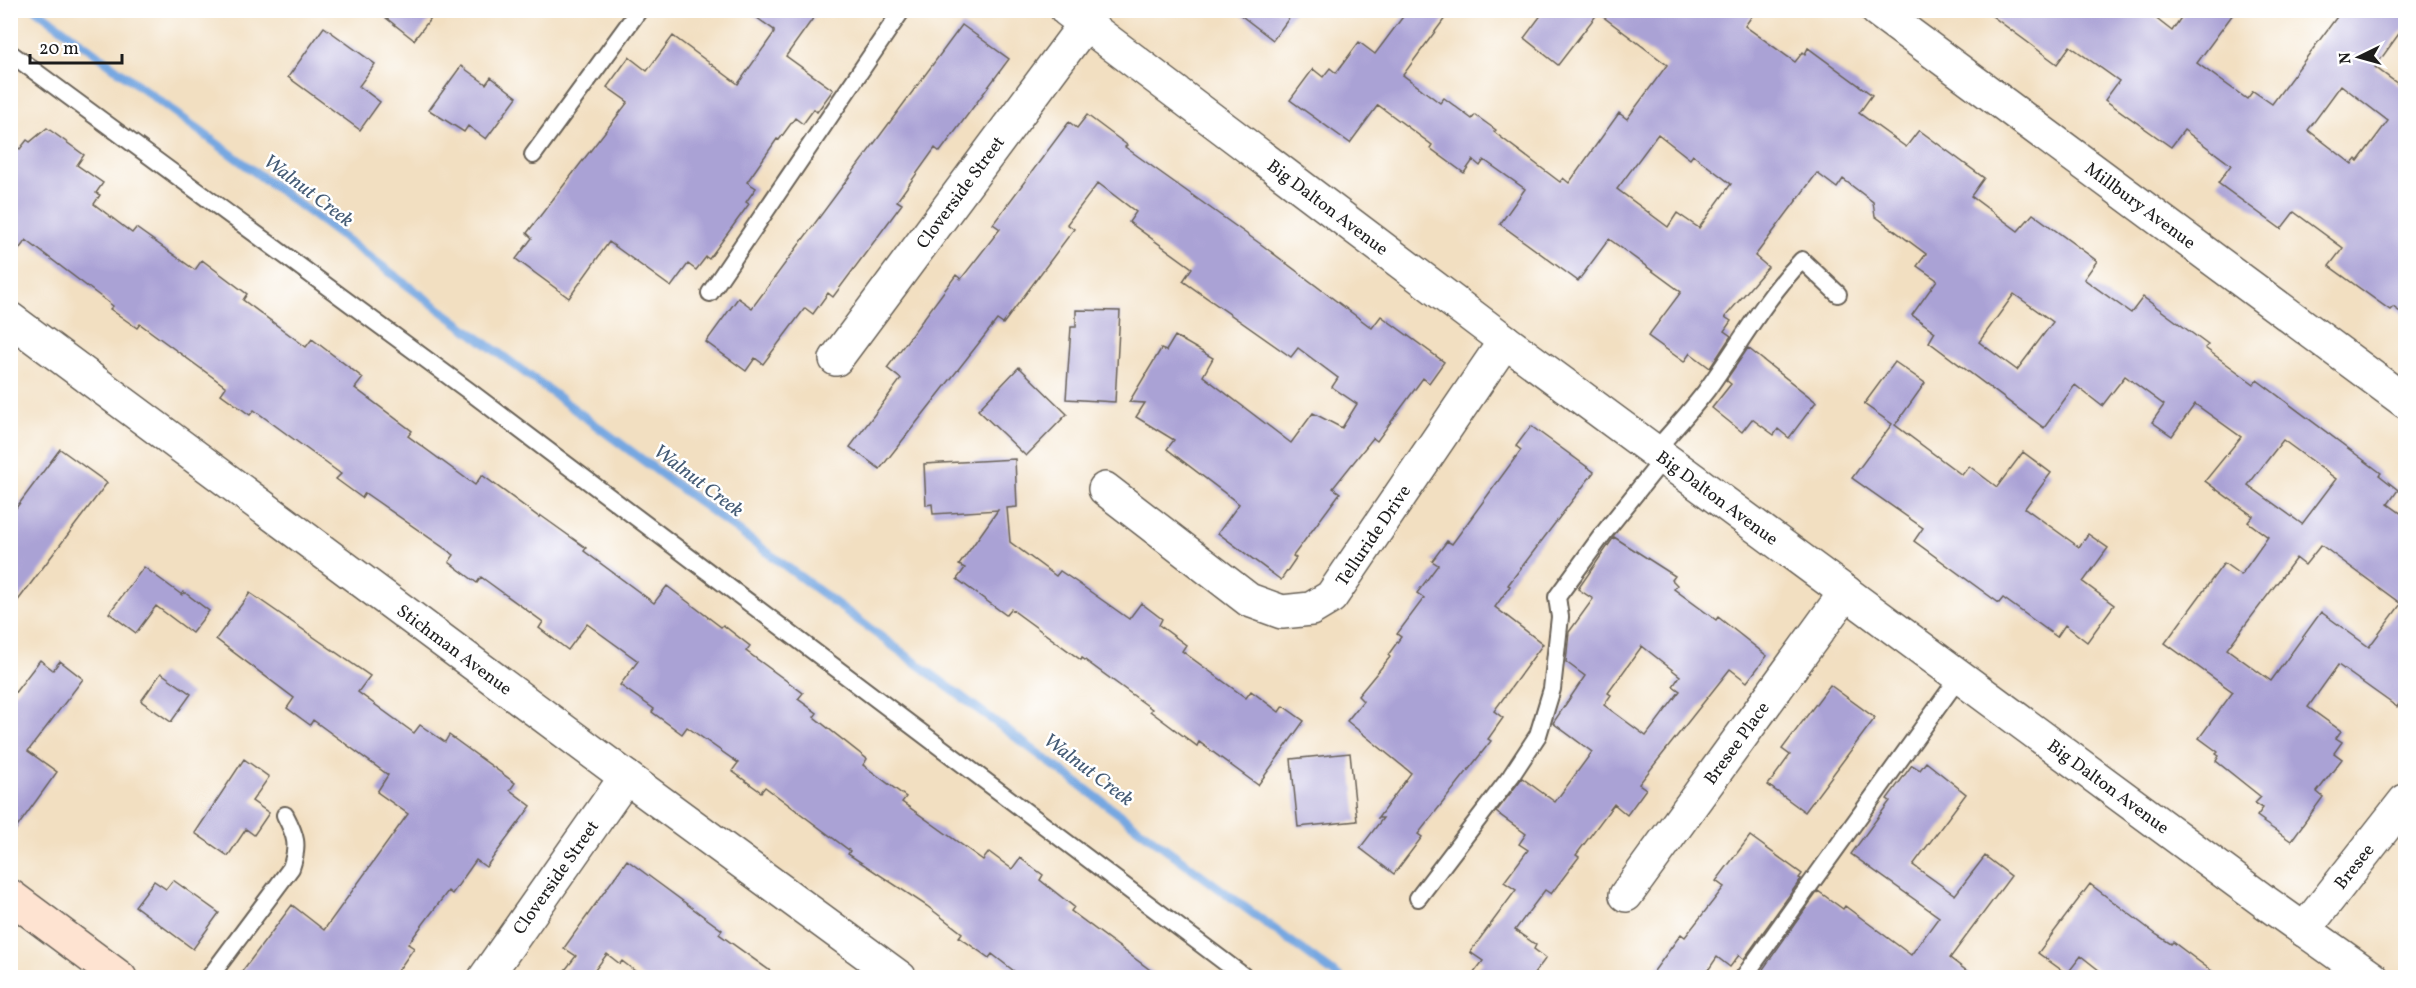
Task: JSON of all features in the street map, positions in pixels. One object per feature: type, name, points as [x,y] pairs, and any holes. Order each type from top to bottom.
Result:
[{"type":"street","name":"Millbury Avenue","points":[[1877,10],[2406,402]]},
{"type":"street","name":"Big Dalton Avenue","points":[[1076,17],[1505,341],[2372,978]]},
{"type":"street","name":"Cloverside Street","points":[[836,359],[1076,17]]},
{"type":"street","name":"Stichman Avenue","points":[[10,319],[900,978]]},
{"type":"street","name":"Telluride Drive","points":[[1105,489],[1249,600],[1282,612],[1311,609],[1331,597],[1505,341]]},
{"type":"street","name":"Bresee Place","points":[[1626,895],[1846,592]]},
{"type":"street","name":"Cloverside Street","points":[[485,978],[626,777]]},
{"type":"street","name":"Bresee","points":[[2304,930],[2405,801]]},
{"type":"street","points":[[10,896],[120,978]]},
{"type":"lane","points":[[533,155],[639,10]]},
{"type":"lane","points":[[710,293],[902,10]]},
{"type":"lane","points":[[10,53],[469,391],[1246,978]]},
{"type":"lane","points":[[1418,898],[1511,776],[1538,735],[1552,689],[1560,617],[1557,597],[1789,273],[1802,260],[1838,294]]},
{"type":"lane","points":[[1743,978],[1960,676]]},
{"type":"lane","points":[[210,978],[291,868],[296,854],[295,836],[285,815]]},
{"type":"building","points":[[376,10],[437,10],[414,40]]},
{"type":"building","points":[[746,10],[819,10],[786,56],[833,90],[817,112],[814,109],[803,124],[795,118],[779,140],[777,139],[747,182],[756,188],[746,202],[749,204],[709,259],[706,257],[696,270],[688,264],[671,287],[609,242],[569,298],[516,259],[532,238],[527,233],[628,102],[607,87],[629,57],[647,71],[673,36],[738,84],[774,33],[774,30]]},
{"type":"building","points":[[1234,10],[1295,10],[1273,40]]},
{"type":"building","points":[[1408,10],[1451,10],[1403,75],[1440,103],[1444,98],[1472,119],[1475,115],[1560,182],[1563,178],[1569,183],[1619,113],[1627,119],[1667,65],[1598,13],[1558,65],[1524,38],[1545,10],[1756,10],[1745,26],[1795,62],[1803,52],[1805,54],[1808,48],[1872,95],[1859,113],[1906,147],[1919,130],[1984,178],[1971,196],[2018,231],[2033,214],[2097,261],[2084,279],[2131,313],[2143,297],[2208,345],[2205,348],[2254,384],[2257,380],[2381,473],[2379,475],[2398,490],[2388,504],[2406,517],[2406,694],[2397,707],[2338,665],[2308,707],[2341,731],[2336,738],[2342,742],[2334,753],[2342,759],[2317,792],[2323,797],[2291,841],[2257,816],[2263,808],[2255,803],[2261,797],[2216,761],[2219,756],[2216,754],[2218,752],[2199,738],[2233,692],[2165,643],[2224,563],[2241,575],[2268,537],[2248,522],[2253,516],[2205,481],[2241,437],[2195,404],[2172,436],[2152,422],[2164,405],[2125,376],[2102,406],[2075,385],[2044,428],[1929,342],[1935,332],[1912,315],[1937,280],[1917,266],[1926,254],[1875,216],[1873,202],[1843,179],[1837,188],[1817,173],[1755,256],[1768,267],[1725,317],[1731,321],[1724,331],[1731,336],[1710,368],[1690,353],[1684,362],[1648,336],[1681,292],[1609,239],[1578,281],[1500,224],[1525,189],[1484,160],[1480,166],[1473,160],[1464,173],[1430,148],[1432,145],[1378,105],[1350,143],[1290,100],[1313,69],[1323,77],[1330,68],[1336,73],[1359,42],[1375,54]],"holes":[[[1658,134],[1690,159],[1693,155],[1731,184],[1699,228],[1677,213],[1668,227],[1617,189]],[[2014,294],[2053,322],[2017,370],[1979,342]],[[2283,440],[2336,479],[2302,524],[2248,485]],[[2321,545],[2401,604],[2369,647],[2321,612],[2271,681],[2227,649],[2296,558],[2305,565]]]},
{"type":"building","points":[[1984,10],[2145,10],[2172,31],[2186,10],[2236,10],[2197,63],[2247,99],[2253,91],[2272,104],[2342,10],[2406,10],[2406,24],[2375,67],[2406,90],[2406,316],[2393,307],[2390,310],[2329,266],[2343,248],[2294,212],[2281,229],[2218,183],[2231,165],[2184,130],[2171,147],[2105,100],[2119,81],[2070,46],[2057,64]],"holes":[[[2341,85],[2388,121],[2358,161],[2356,159],[2352,164],[2308,130]]]},
{"type":"building","points":[[962,25],[1009,59],[940,152],[935,148],[897,201],[902,204],[833,297],[828,293],[813,314],[805,308],[763,364],[755,358],[746,371],[706,342],[738,298],[752,308]]},
{"type":"building","points":[[324,27],[375,64],[359,86],[380,102],[360,130],[288,77]]},
{"type":"building","points":[[461,66],[486,84],[491,77],[517,97],[486,139],[468,126],[464,132],[429,110]]},
{"type":"building","points":[[1087,115],[1127,145],[1125,147],[1262,245],[1372,328],[1381,316],[1444,362],[1429,383],[1423,378],[1377,441],[1373,438],[1333,488],[1340,493],[1293,556],[1296,558],[1281,580],[1218,533],[1239,504],[1167,449],[1174,440],[1136,417],[1145,403],[1129,402],[1161,349],[1166,351],[1175,336],[1213,358],[1203,376],[1291,443],[1313,413],[1342,428],[1357,404],[1332,387],[1338,378],[1298,348],[1291,357],[1183,281],[1192,268],[1129,222],[1136,212],[1098,183],[1067,224],[1074,229],[1003,324],[997,320],[880,469],[850,447],[901,379],[887,368],[956,275],[961,279],[1000,229],[993,224],[1069,122],[1077,128]]},
{"type":"building","points":[[47,128],[84,155],[77,165],[103,183],[96,193],[100,195],[94,204],[132,233],[136,228],[195,270],[202,260],[247,294],[243,300],[306,347],[312,339],[363,378],[355,388],[412,431],[408,436],[475,485],[482,475],[586,548],[584,551],[654,603],[667,586],[721,627],[723,625],[750,646],[746,651],[803,693],[798,699],[817,713],[814,717],[867,759],[863,765],[906,797],[902,802],[983,860],[989,852],[1012,869],[1020,858],[1043,875],[1040,880],[1074,907],[1071,911],[1161,978],[1023,978],[992,954],[989,958],[959,937],[962,933],[927,906],[848,854],[850,851],[765,787],[761,792],[732,771],[738,763],[687,727],[682,734],[652,712],[654,709],[620,685],[638,661],[587,624],[568,650],[539,628],[543,622],[481,577],[477,583],[449,562],[454,555],[365,493],[362,498],[336,479],[341,474],[254,410],[250,415],[221,394],[226,387],[140,324],[137,328],[110,309],[113,306],[26,240],[10,261],[10,142],[20,149],[27,140],[30,142]]},
{"type":"building","points":[[1076,310],[1120,311],[1115,402],[1066,399],[1071,327],[1076,327]]},
{"type":"building","points":[[1748,348],[1816,402],[1789,438],[1778,429],[1774,435],[1752,419],[1742,432],[1712,408],[1731,384],[1726,380]]},
{"type":"building","points":[[1895,362],[1925,383],[1895,425],[1962,475],[1969,466],[1997,487],[2023,452],[2051,473],[2025,508],[2079,547],[2088,534],[2108,548],[2083,582],[2114,605],[2087,642],[2065,625],[2057,637],[2003,598],[1999,603],[1914,541],[1923,528],[1852,478],[1892,424],[1864,404]]},
{"type":"building","points":[[1019,367],[1067,414],[1026,456],[978,410]]},
{"type":"building","points":[[1531,426],[1594,472],[1508,585],[1510,586],[1495,607],[1543,644],[1494,711],[1503,718],[1488,739],[1491,741],[1418,834],[1422,837],[1394,874],[1360,848],[1383,818],[1378,818],[1411,773],[1347,721],[1363,701],[1358,696],[1390,657],[1388,655],[1401,637],[1397,634],[1424,598],[1417,593],[1438,565],[1432,561],[1447,541],[1452,544],[1521,450],[1516,446]]},
{"type":"building","points":[[60,449],[107,483],[10,611],[10,516]]},
{"type":"building","points":[[1015,459],[1017,507],[1007,508],[1010,542],[1056,576],[1060,571],[1129,619],[1141,603],[1162,619],[1159,625],[1186,645],[1182,651],[1246,698],[1251,691],[1279,712],[1283,706],[1304,721],[1258,785],[1199,742],[1197,746],[1150,711],[1152,709],[1011,609],[1006,615],[957,579],[965,568],[959,565],[998,510],[933,514],[932,504],[926,505],[924,464]]},
{"type":"building","points":[[1614,537],[1675,576],[1672,580],[1677,585],[1674,589],[1716,620],[1718,617],[1767,656],[1747,682],[1730,669],[1639,784],[1646,789],[1627,815],[1614,804],[1576,855],[1579,857],[1551,894],[1545,890],[1515,930],[1536,945],[1534,949],[1546,958],[1531,978],[1470,978],[1483,961],[1470,952],[1516,890],[1504,882],[1528,850],[1519,844],[1526,834],[1496,812],[1522,778],[1555,802],[1592,752],[1553,723],[1585,676],[1566,662],[1569,632],[1593,599],[1578,589]],"holes":[[[1642,646],[1680,676],[1673,686],[1680,691],[1646,736],[1604,705],[1611,695],[1608,693]]]},
{"type":"building","points":[[144,567],[182,595],[184,592],[209,611],[192,633],[156,606],[136,633],[109,613]]},
{"type":"building","points":[[250,593],[370,676],[358,692],[414,733],[420,725],[445,742],[449,735],[515,783],[510,790],[531,806],[486,867],[476,860],[452,894],[448,891],[408,944],[414,948],[393,978],[237,978],[292,905],[324,930],[408,814],[377,792],[388,775],[313,720],[310,725],[287,708],[294,698],[216,639]]},
{"type":"building","points":[[40,660],[53,670],[60,661],[83,679],[28,751],[57,772],[10,837],[10,699]]},
{"type":"building","points":[[161,673],[191,694],[171,722],[141,701]]},
{"type":"building","points":[[1830,685],[1875,718],[1805,812],[1768,785],[1790,755],[1782,749]]},
{"type":"building","points":[[1350,753],[1357,821],[1298,827],[1291,759]]},
{"type":"building","points":[[244,759],[269,777],[252,801],[269,813],[254,835],[246,829],[228,856],[195,833]]},
{"type":"building","points":[[1926,762],[1966,794],[1913,865],[1955,895],[1985,856],[2011,876],[1950,958],[1976,978],[1768,978],[1761,972],[1818,891],[1843,909],[1845,906],[1911,955],[1939,917],[1851,854],[1890,801],[1887,799],[1912,765],[1920,770]]},
{"type":"building","points":[[1750,836],[1802,874],[1799,878],[1801,879],[1744,959],[1739,955],[1730,967],[1717,957],[1703,978],[1649,978],[1681,934],[1685,937],[1724,887],[1716,881]]},
{"type":"building","points":[[627,860],[722,930],[719,934],[780,978],[644,978],[622,961],[620,964],[607,954],[589,978],[559,978],[576,956],[564,948]]},
{"type":"building","points":[[173,880],[219,913],[193,949],[135,906],[154,881],[166,889]]},
{"type":"building","points":[[2090,884],[2157,935],[2171,944],[2173,942],[2221,978],[2109,978],[2081,956],[2067,974],[2038,953]]},
{"type":"waterway","name":"Walnut Creek","points":[[37,10],[1340,978]]}]
